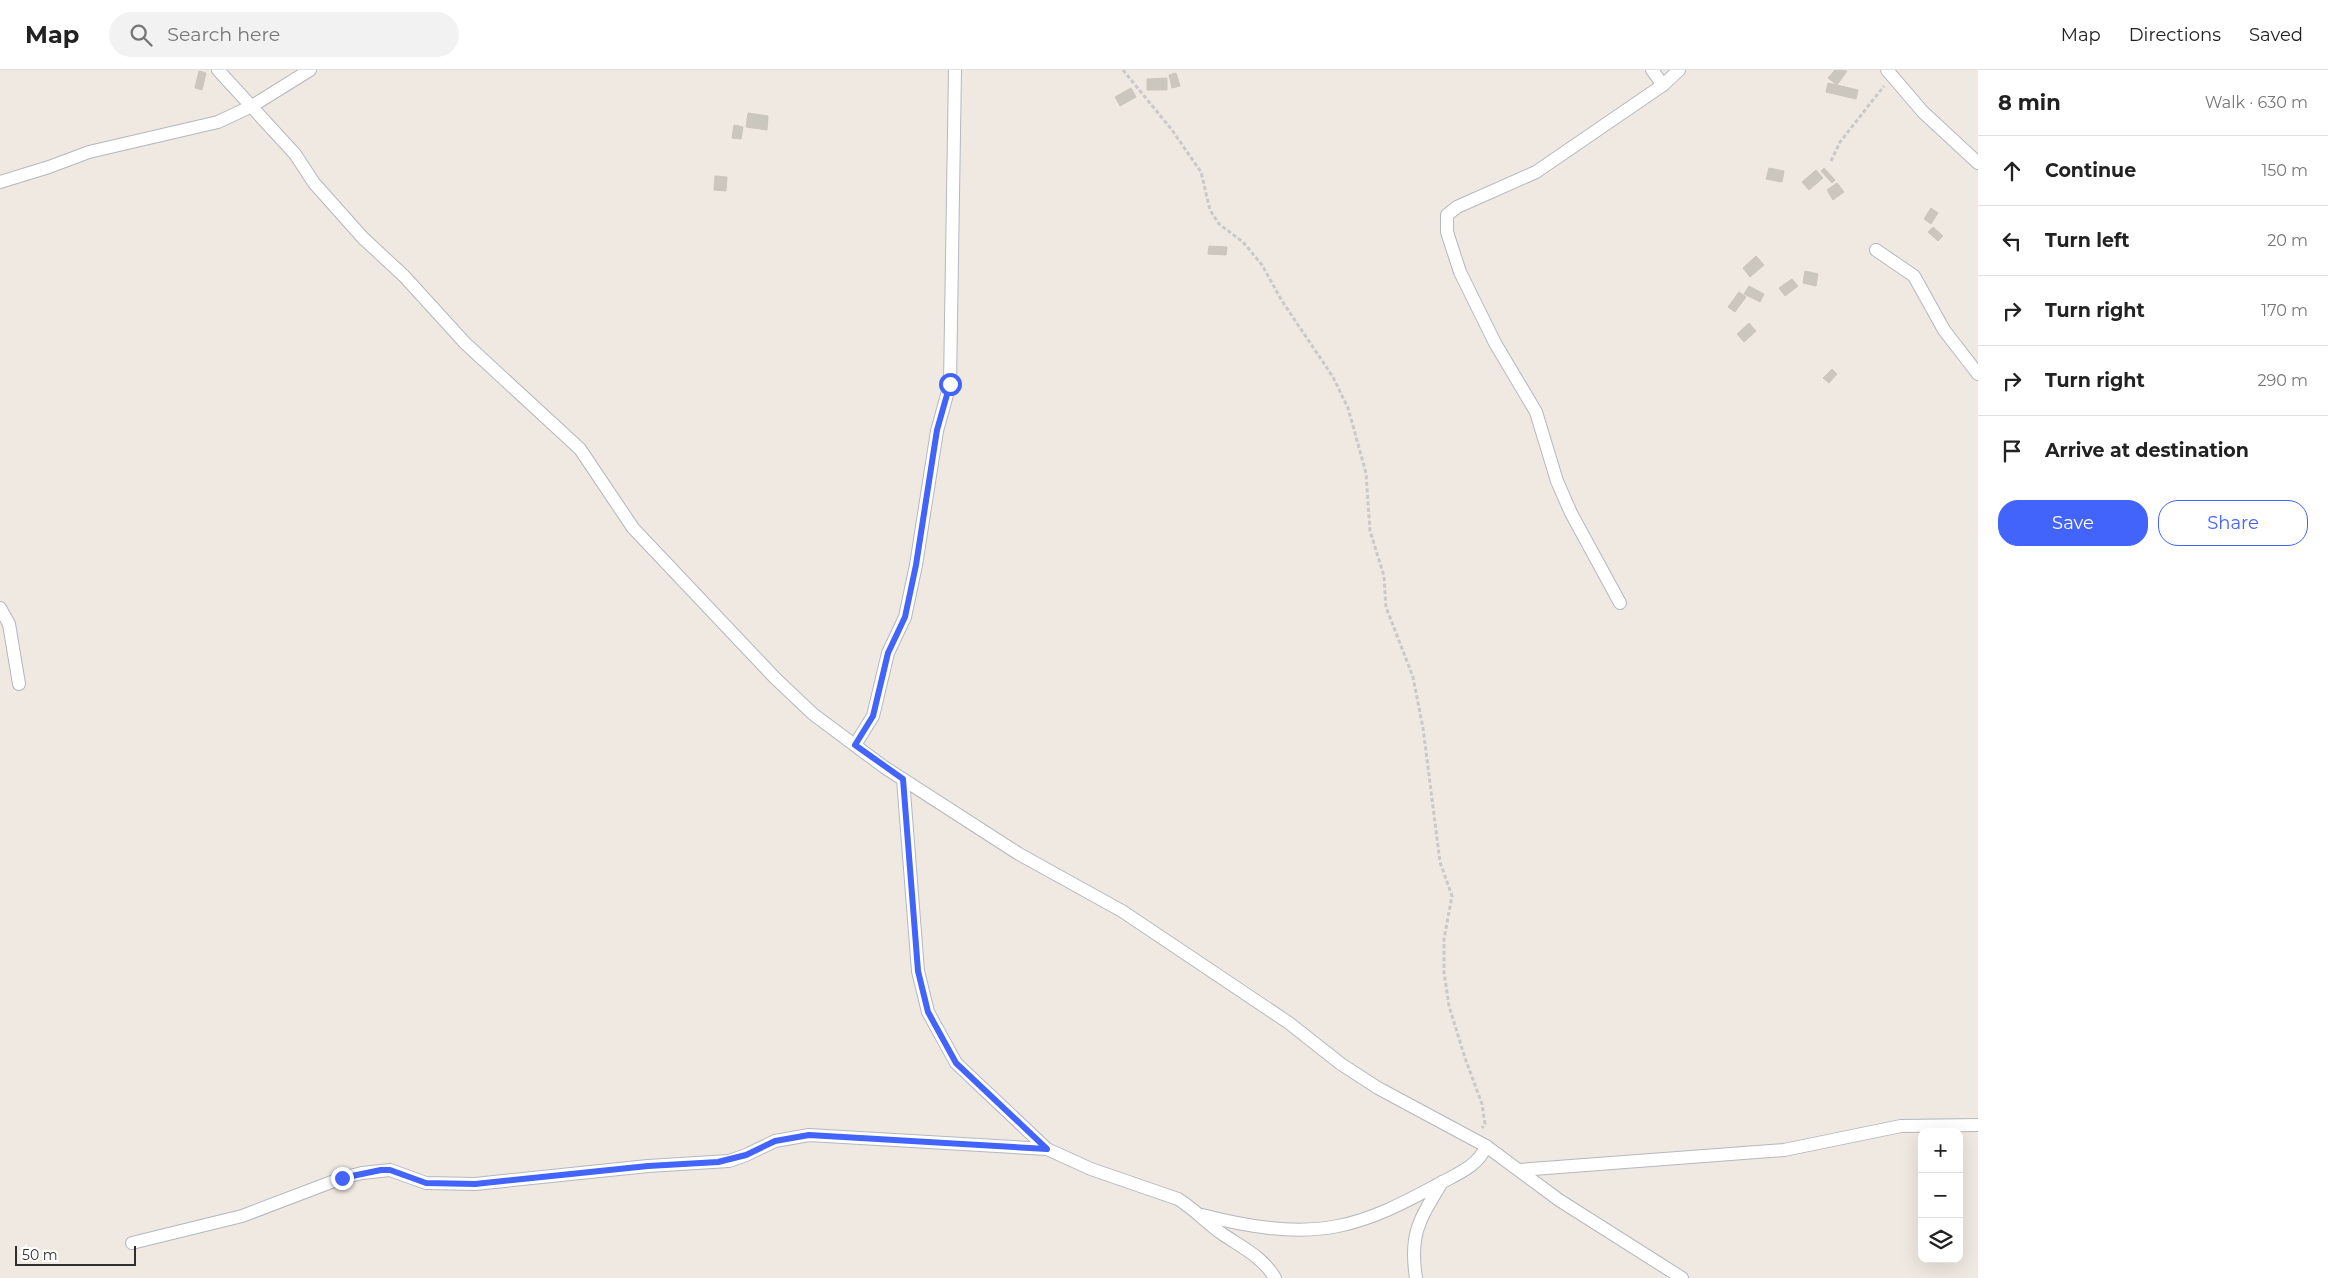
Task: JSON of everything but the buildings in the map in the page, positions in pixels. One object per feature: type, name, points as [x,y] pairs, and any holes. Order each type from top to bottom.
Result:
[{"type":"street","points":[[218,70],[295,154],[319,188],[363,238],[404,276],[465,343],[580,449],[633,528],[775,678],[813,714],[903,779],[1019,854],[1122,912],[1281,1018],[1341,1064],[1378,1088],[1481,1143],[1559,1200],[1682,1278]]},
{"type":"street","points":[[0,182],[89,152],[218,122],[252,106],[310,70]]},
{"type":"street","points":[[855,745],[873,716],[888,653],[905,617],[916,565],[937,430],[950,384],[955,70]]},
{"type":"street","points":[[1652,70],[1664,85]]},
{"type":"street","points":[[1620,603],[1571,512],[1557,480],[1536,412],[1495,343],[1460,272],[1447,232],[1447,215],[1457,207],[1536,172],[1664,85],[1679,70]]},
{"type":"street","points":[[1888,71],[1924,112],[1978,164]]},
{"type":"street","points":[[1876,250],[1914,276],[1944,330],[1978,374]]},
{"type":"street","points":[[0,608],[9,624],[19,684]]},
{"type":"street","points":[[903,779],[918,971],[928,1012],[956,1063],[1047,1149]]},
{"type":"street","points":[[1519,1170],[1784,1150],[1900,1126],[1978,1125]]},
{"type":"street","points":[[132,1243],[242,1216],[342,1178],[381,1170],[390,1170],[426,1183],[475,1184],[648,1166],[729,1161],[775,1141],[809,1135],[1047,1149],[1091,1168],[1172,1196],[1202,1216],[1222,1234],[1252,1252],[1275,1278]]},
{"type":"street","points":[[1202,1216],[1248,1225],[1312,1230],[1372,1216],[1442,1182],[1477,1160],[1482,1156],[1481,1143]]},
{"type":"street","points":[[1416,1278],[1414,1264],[1415,1232],[1442,1182]]},
{"type":"path","points":[[1124,70],[1190,155],[1201,172],[1210,210],[1219,224],[1243,242],[1262,264],[1282,301],[1333,377],[1348,408],[1366,473],[1370,531],[1384,576],[1386,608],[1413,677],[1423,728],[1440,862],[1452,896],[1444,939],[1444,972],[1448,1006],[1482,1104],[1485,1124],[1481,1143]]},
{"type":"path","points":[[1831,161],[1840,142],[1885,85],[1888,71]]},
{"type":"route","points":[[342,1178],[362,1173],[390,1170],[426,1183],[475,1184],[679,1163],[729,1161],[775,1141],[809,1135],[851,1139],[879,1138],[1047,1149],[956,1063],[941,1039],[928,1012],[918,971],[903,779],[855,745],[873,716],[888,653],[905,617],[916,565],[937,430],[950,384]]}]
